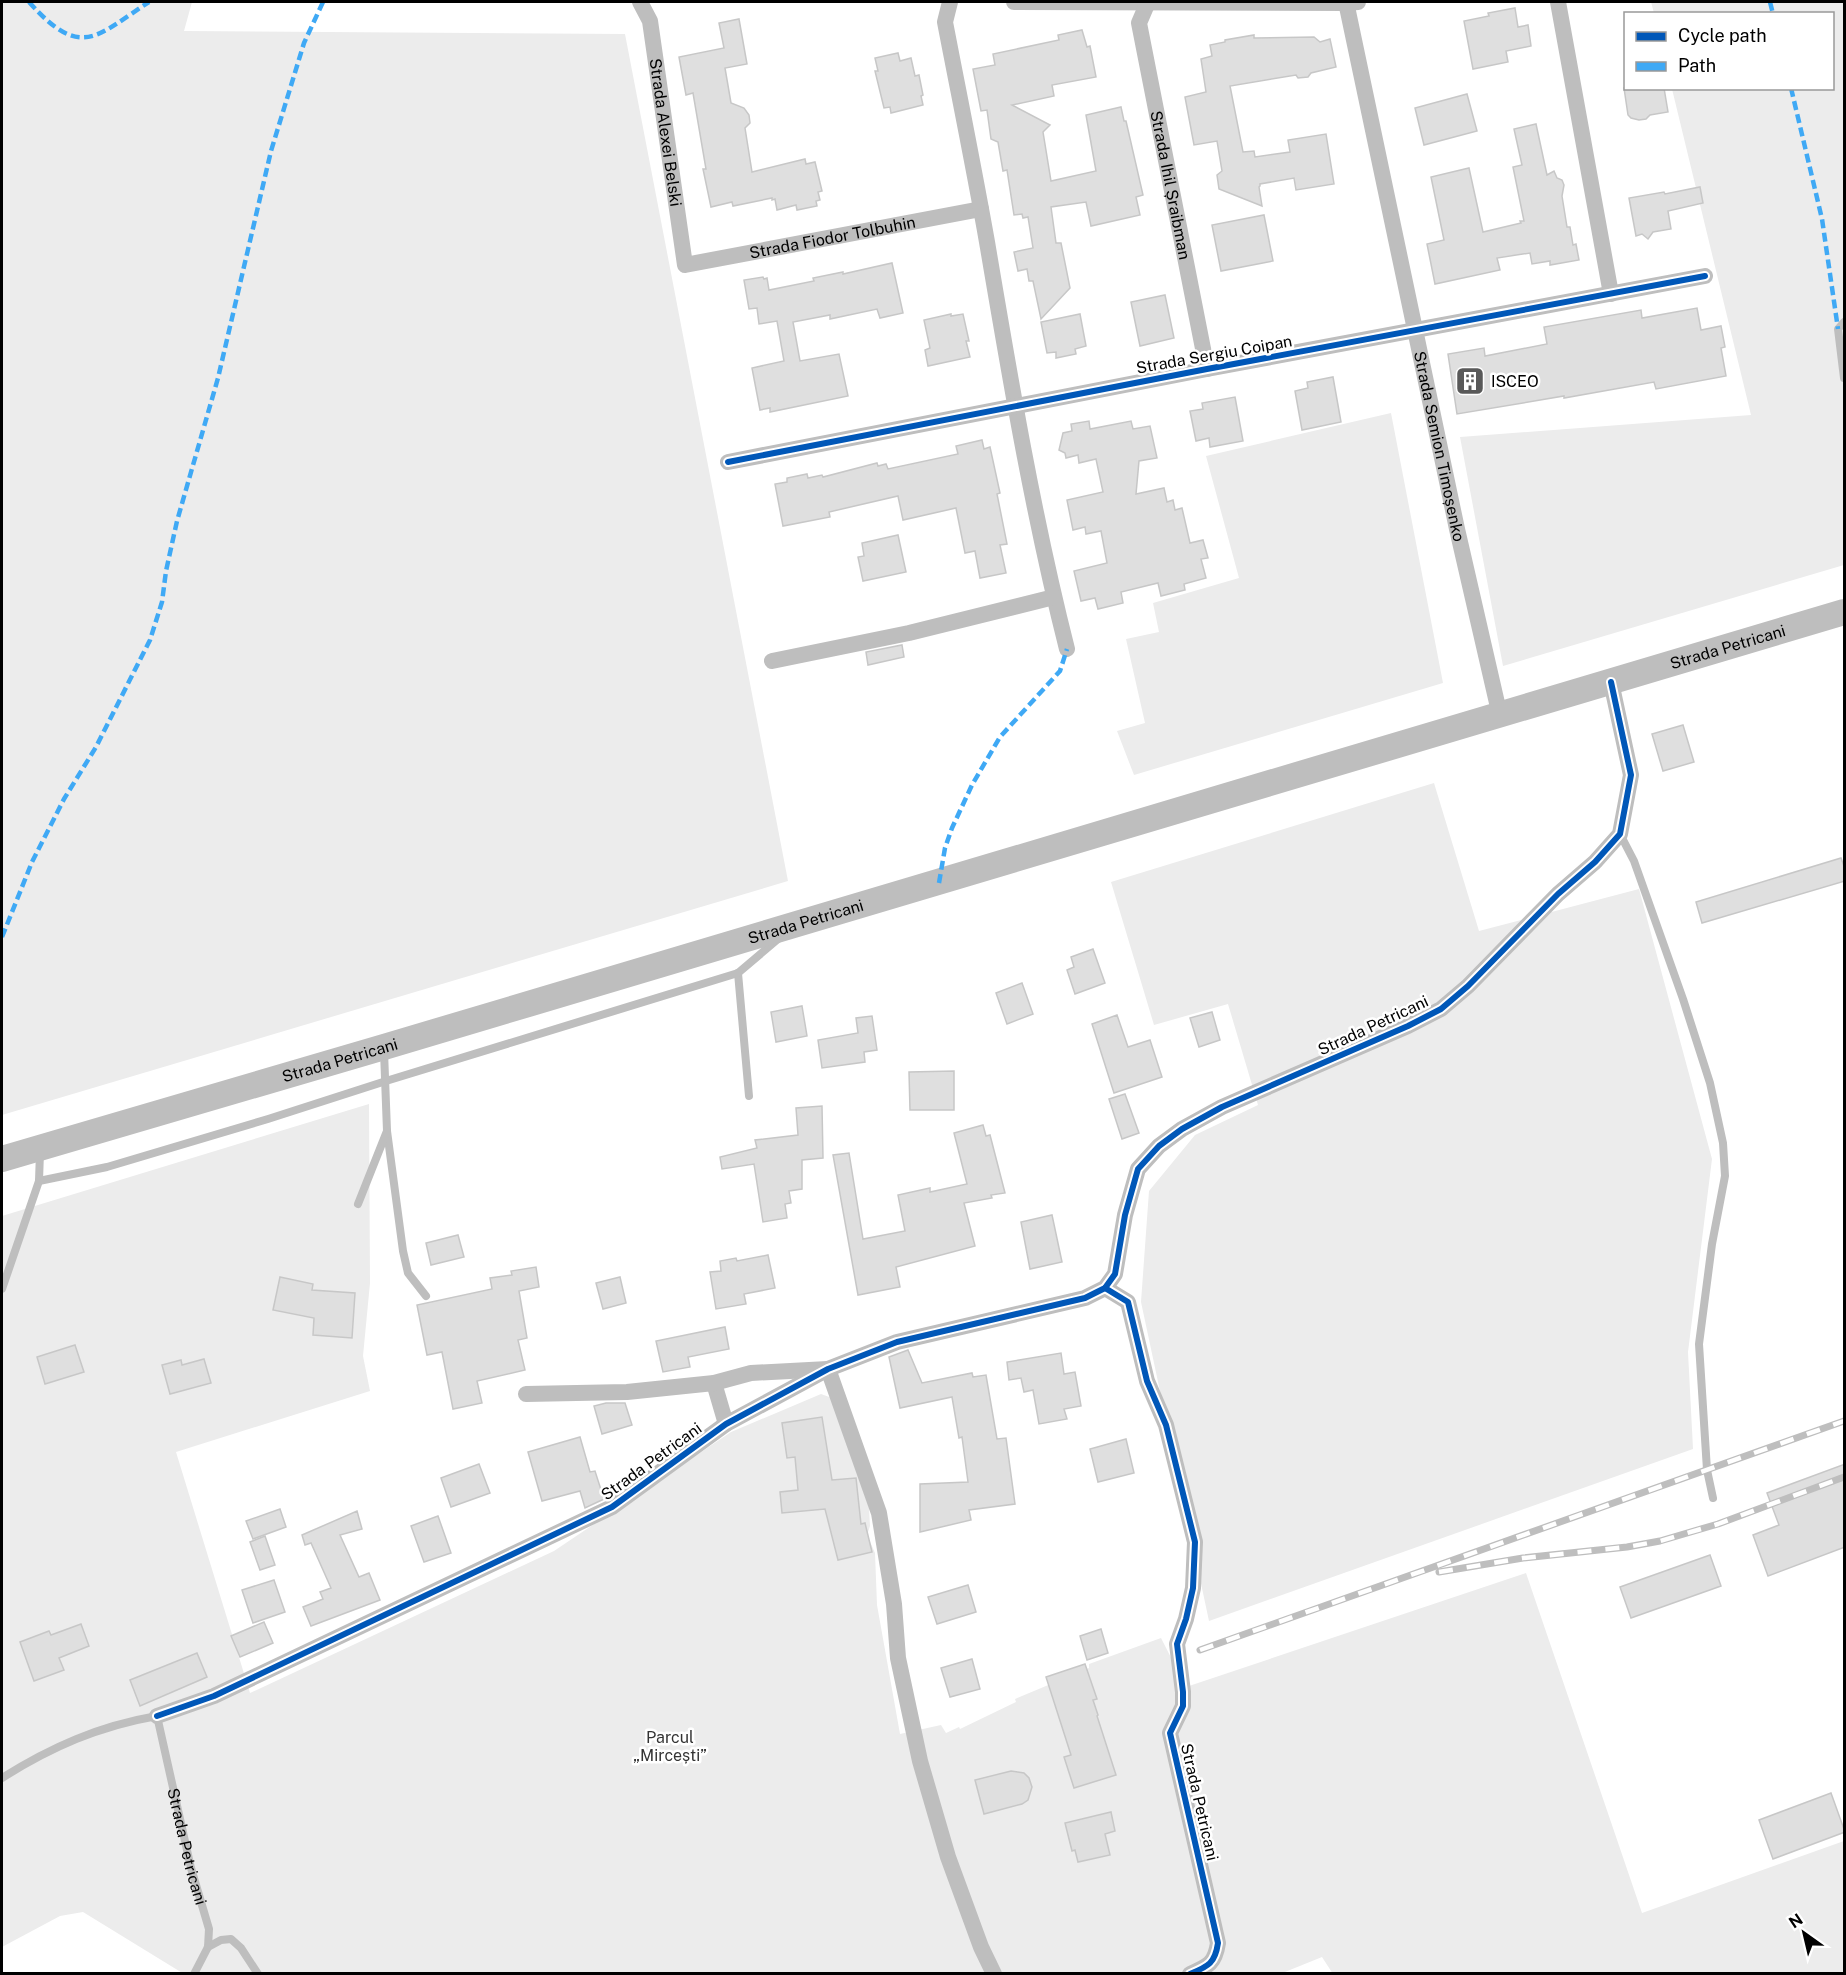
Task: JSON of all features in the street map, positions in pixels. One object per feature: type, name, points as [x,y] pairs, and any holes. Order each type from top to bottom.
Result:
[{"type":"main road","name":"Strada Petricani","points":[[2,1159],[1845,612]]},
{"type":"street","name":"Strada Alexei Belski","points":[[640,2],[650,21],[685,265]]},
{"type":"street","points":[[950,2],[945,22],[1015,405],[1054,597],[1067,649]]},
{"type":"street","points":[[1014,2],[1350,2]]},
{"type":"street","name":"Strada Ihil Șraibman","points":[[1148,2],[1139,23],[1207,369]]},
{"type":"street","name":"Strada Semion Timoșenko","points":[[1350,2],[1456,529],[1500,716]]},
{"type":"street","points":[[1558,2],[1611,294]]},
{"type":"street","name":"Strada Fiodor Tolbuhin","points":[[685,265],[981,209]]},
{"type":"street","name":"Strada Sergiu Coipan","points":[[728,462],[1015,405],[1705,276]]},
{"type":"street","points":[[772,661],[909,633],[1054,597]]},
{"type":"street","points":[[1611,682],[1631,775],[1620,834]]},
{"type":"street","name":"Strada Petricani","points":[[157,1716],[214,1696],[612,1508],[726,1424],[828,1369],[897,1342],[1085,1298],[1105,1287],[1115,1274],[1125,1215],[1137,1169],[1159,1146],[1182,1129],[1222,1107],[1408,1026],[1441,1009],[1468,986],[1558,894],[1595,862],[1620,834]]},
{"type":"street","name":"Strada Petricani","points":[[1105,1287],[1128,1302],[1147,1381],[1166,1425],[1195,1542],[1193,1588],[1177,1644],[1183,1706],[1170,1733],[1218,1943],[1216,1957],[1207,1967],[1190,1974]]},
{"type":"street","points":[[828,1369],[879,1513],[894,1604],[898,1658],[920,1761],[948,1857],[981,1947],[994,1974]]},
{"type":"street","name":"Strada Petricani","points":[[526,1394],[627,1392],[714,1383],[751,1373],[828,1369]]},
{"type":"street","points":[[714,1383],[726,1424]]},
{"type":"lane","points":[[1845,322],[1838,329],[1845,378]]},
{"type":"lane","points":[[1620,834],[1634,861],[1683,999],[1710,1083],[1723,1143],[1725,1176],[1712,1244],[1699,1344],[1707,1470],[1713,1498]]},
{"type":"lane","points":[[39,1181],[107,1167],[738,973],[791,926]]},
{"type":"lane","points":[[738,973],[750,1096]]},
{"type":"lane","points":[[384,1047],[387,1131],[402,1251],[408,1273],[426,1296]]},
{"type":"lane","points":[[358,1204],[387,1131]]},
{"type":"lane","points":[[2,1289],[39,1181],[40,1147]]},
{"type":"lane","name":"Strada Petricani","points":[[2,1778],[64,1743],[123,1721],[157,1716],[191,1868],[208,1929],[208,1947]]},
{"type":"lane","points":[[194,1974],[208,1947],[220,1940],[231,1939],[241,1948],[258,1974]]},
{"type":"green space","points":[[2,2],[192,2],[184,31],[625,34],[788,881],[2,1115]]},
{"type":"green space","points":[[1651,2],[1844,2],[1844,565],[1503,666],[1460,437],[1751,415],[1672,90],[1834,90],[1834,12],[1654,12]]},
{"type":"green space","points":[[1391,413],[1443,683],[1134,775],[1117,731],[1145,723],[1126,639],[1159,632],[1153,603],[1239,578],[1206,456]]},
{"type":"green space","points":[[1434,783],[1479,931],[1639,889],[1712,1159],[1688,1352],[1693,1449],[1209,1621],[1141,1302],[1149,1191],[1195,1135],[1258,1105],[1228,1004],[1154,1025],[1111,882]]},
{"type":"green space","name":"Parcul „Mircești”","points":[[369,1104],[370,1283],[363,1356],[370,1391],[176,1452],[250,1693],[554,1551],[731,1432],[821,1394],[832,1398],[869,1508],[870,1526],[867,1535],[875,1553],[877,1605],[900,1734],[941,1725],[946,1733],[959,1727],[960,1729],[1016,1702],[1015,1699],[1089,1668],[1089,1664],[1161,1638],[1186,1687],[1526,1573],[1642,1913],[1844,1841],[1844,1973],[1333,1974],[1322,1957],[1280,1974],[184,1974],[83,1912],[60,1916],[2,1947],[2,1216]]},
{"type":"building","points":[[1515,8],[1518,27],[1528,25],[1531,46],[1506,51],[1508,62],[1473,69],[1464,21],[1489,16],[1488,13]]},
{"type":"building","points":[[739,19],[747,64],[725,68],[731,103],[744,108],[749,115],[750,123],[745,128],[752,172],[805,159],[806,164],[815,162],[822,191],[818,192],[820,200],[816,201],[817,206],[797,210],[796,205],[777,210],[775,199],[772,200],[772,198],[733,206],[732,202],[711,207],[703,169],[706,169],[693,93],[686,95],[679,57],[724,48],[719,23]]},
{"type":"building","points":[[1082,30],[1087,47],[1090,46],[1096,77],[1052,85],[1054,96],[1012,105],[1050,125],[1043,132],[1051,181],[1096,171],[1086,115],[1121,107],[1143,195],[1136,197],[1140,215],[1091,226],[1086,202],[1051,207],[1056,243],[1061,243],[1070,288],[1041,319],[1033,281],[1029,281],[1027,269],[1018,271],[1014,252],[1033,248],[1028,217],[1023,218],[1022,214],[1014,215],[1007,170],[1003,171],[998,142],[991,139],[987,110],[981,111],[973,69],[995,65],[993,54],[1059,40],[1058,35]]},
{"type":"building","points":[[1254,35],[1254,38],[1314,37],[1320,42],[1330,39],[1336,67],[1311,73],[1308,77],[1298,78],[1296,75],[1230,86],[1243,152],[1254,151],[1255,157],[1290,152],[1288,140],[1326,134],[1334,184],[1296,190],[1294,178],[1260,184],[1262,206],[1219,189],[1217,175],[1222,171],[1217,141],[1194,145],[1185,97],[1206,92],[1201,59],[1212,56],[1210,45]]},
{"type":"building","points":[[898,53],[900,61],[911,58],[915,76],[919,75],[923,105],[891,113],[890,107],[884,108],[875,71],[878,71],[875,58]]},
{"type":"building","points":[[1624,90],[1664,90],[1668,112],[1650,115],[1646,119],[1639,120],[1628,115]]},
{"type":"building","points":[[1467,94],[1477,131],[1424,145],[1415,108]]},
{"type":"building","points":[[1536,124],[1547,175],[1554,171],[1564,185],[1562,196],[1567,227],[1570,227],[1573,245],[1576,244],[1579,260],[1550,265],[1550,261],[1532,264],[1530,253],[1497,258],[1500,270],[1435,284],[1427,244],[1444,240],[1431,177],[1469,168],[1483,232],[1521,223],[1520,221],[1524,221],[1513,167],[1522,165],[1514,129]]},
{"type":"building","points":[[1700,187],[1703,203],[1668,211],[1671,229],[1653,232],[1648,239],[1642,234],[1636,236],[1629,198]]},
{"type":"building","points":[[1264,215],[1273,261],[1221,271],[1212,225]]},
{"type":"building","points":[[892,263],[903,313],[880,318],[877,309],[830,319],[830,315],[793,322],[800,361],[839,354],[848,396],[770,412],[770,408],[760,410],[752,368],[784,361],[777,321],[759,324],[757,308],[749,309],[744,280],[767,278],[769,290],[814,281],[813,278]]},
{"type":"building","points":[[1165,295],[1174,338],[1140,346],[1131,302]]},
{"type":"building","points":[[1697,308],[1701,330],[1721,326],[1725,347],[1721,348],[1726,376],[1656,389],[1654,382],[1457,414],[1448,354],[1484,348],[1485,356],[1547,344],[1544,327],[1641,310],[1642,318]]},
{"type":"building","points":[[951,314],[951,316],[963,314],[970,357],[928,366],[925,350],[930,348],[924,320]]},
{"type":"building","points":[[1080,314],[1086,346],[1075,349],[1076,354],[1056,358],[1056,352],[1047,353],[1041,322]]},
{"type":"building","points":[[1333,377],[1341,422],[1302,430],[1295,391],[1308,388],[1307,382]]},
{"type":"building","points":[[1235,397],[1243,441],[1210,447],[1209,438],[1196,441],[1190,411],[1203,409],[1202,403]]},
{"type":"building","points":[[1089,421],[1090,429],[1131,421],[1133,429],[1150,426],[1157,458],[1139,461],[1136,494],[1164,488],[1167,502],[1173,500],[1175,510],[1182,508],[1190,543],[1203,540],[1208,558],[1201,559],[1206,578],[1184,584],[1185,590],[1161,596],[1158,583],[1121,592],[1123,603],[1098,609],[1095,598],[1081,601],[1074,571],[1107,563],[1101,531],[1086,534],[1085,527],[1073,530],[1067,500],[1103,492],[1096,459],[1079,463],[1078,455],[1066,458],[1065,453],[1059,450],[1063,433],[1072,431],[1071,424]]},
{"type":"building","points":[[982,440],[984,449],[990,447],[1000,493],[997,494],[1007,544],[1000,545],[1006,573],[980,578],[975,551],[965,553],[956,508],[903,520],[898,496],[829,512],[830,517],[783,526],[775,484],[787,482],[787,478],[807,474],[808,478],[822,475],[823,477],[877,463],[878,466],[886,464],[888,469],[958,454],[956,446]]},
{"type":"building","points":[[898,535],[906,572],[863,581],[858,557],[864,556],[862,543]]},
{"type":"building","points":[[902,645],[904,657],[868,665],[866,652]]},
{"type":"building","points":[[1683,725],[1694,762],[1663,771],[1652,734]]},
{"type":"building","points":[[1841,858],[1845,869],[1845,881],[1702,923],[1696,902]]},
{"type":"building","points":[[1093,949],[1105,983],[1075,994],[1067,970],[1074,967],[1071,957]]},
{"type":"building","points":[[1022,983],[1033,1014],[1007,1024],[996,993]]},
{"type":"building","points":[[802,1006],[807,1036],[776,1042],[771,1012]]},
{"type":"building","points":[[1212,1012],[1220,1040],[1199,1047],[1190,1018]]},
{"type":"building","points":[[1117,1015],[1128,1047],[1150,1040],[1162,1077],[1114,1093],[1092,1024]]},
{"type":"building","points":[[872,1016],[877,1050],[864,1052],[865,1062],[822,1068],[818,1040],[858,1033],[856,1018]]},
{"type":"building","points":[[954,1071],[954,1110],[910,1110],[909,1072]]},
{"type":"building","points":[[1125,1094],[1139,1133],[1122,1139],[1109,1099]]},
{"type":"building","points":[[822,1106],[823,1158],[802,1160],[802,1189],[789,1191],[791,1203],[785,1204],[787,1218],[763,1222],[754,1164],[722,1169],[720,1157],[757,1148],[755,1140],[798,1135],[796,1108]]},
{"type":"building","points":[[983,1125],[986,1136],[990,1135],[1005,1193],[964,1203],[975,1246],[896,1267],[900,1287],[858,1295],[833,1155],[849,1153],[863,1239],[905,1231],[898,1195],[930,1188],[930,1192],[967,1184],[954,1133]]},
{"type":"building","points":[[1052,1215],[1062,1262],[1030,1269],[1021,1222]]},
{"type":"building","points":[[458,1235],[464,1257],[431,1265],[426,1243]]},
{"type":"building","points":[[768,1255],[775,1288],[744,1294],[746,1304],[716,1309],[710,1272],[721,1271],[720,1261],[736,1258],[737,1261]]},
{"type":"building","points":[[536,1267],[539,1287],[519,1291],[527,1338],[518,1340],[525,1370],[477,1381],[482,1403],[453,1409],[442,1352],[427,1355],[417,1305],[492,1289],[490,1278],[512,1275],[511,1271]]},
{"type":"building","points":[[280,1277],[313,1284],[312,1290],[355,1293],[352,1338],[313,1335],[314,1318],[273,1310]]},
{"type":"building","points":[[620,1277],[626,1303],[603,1309],[596,1283]]},
{"type":"building","points":[[725,1327],[729,1349],[688,1357],[690,1367],[663,1372],[656,1341]]},
{"type":"building","points":[[75,1345],[84,1372],[45,1384],[37,1357]]},
{"type":"building","points":[[908,1350],[922,1383],[972,1373],[973,1377],[986,1375],[997,1439],[1006,1438],[1015,1504],[969,1510],[971,1520],[920,1532],[920,1484],[968,1482],[962,1437],[959,1438],[952,1397],[900,1408],[889,1357]]},
{"type":"building","points":[[1061,1353],[1064,1374],[1075,1372],[1081,1406],[1064,1409],[1067,1419],[1039,1424],[1033,1390],[1024,1392],[1021,1378],[1009,1380],[1007,1362]]},
{"type":"building","points":[[204,1359],[211,1383],[170,1394],[162,1365],[181,1360],[182,1365]]},
{"type":"building","points":[[606,1403],[625,1403],[632,1425],[602,1434],[594,1406]]},
{"type":"building","points":[[822,1417],[832,1480],[856,1478],[861,1524],[865,1523],[872,1552],[838,1560],[825,1509],[782,1513],[780,1492],[798,1490],[795,1457],[787,1458],[782,1423]]},
{"type":"building","points":[[580,1437],[590,1472],[595,1471],[604,1499],[585,1508],[580,1491],[542,1501],[528,1452]]},
{"type":"building","points":[[1126,1439],[1134,1473],[1098,1482],[1090,1449]]},
{"type":"building","points":[[479,1464],[490,1493],[451,1507],[441,1478]]},
{"type":"building","points":[[1845,1464],[1845,1547],[1768,1576],[1753,1535],[1779,1525],[1767,1493]]},
{"type":"building","points":[[280,1509],[286,1527],[253,1539],[246,1521]]},
{"type":"building","points":[[357,1511],[362,1529],[340,1535],[359,1577],[369,1573],[380,1600],[311,1626],[303,1607],[323,1599],[320,1592],[331,1588],[311,1543],[305,1545],[302,1535]]},
{"type":"building","points":[[438,1516],[451,1553],[424,1562],[411,1526]]},
{"type":"building","points":[[265,1536],[275,1565],[260,1570],[250,1542]]},
{"type":"building","points":[[1710,1555],[1721,1586],[1631,1618],[1620,1587]]},
{"type":"building","points":[[274,1580],[285,1612],[253,1623],[242,1590]]},
{"type":"building","points":[[968,1585],[976,1612],[937,1624],[928,1597]]},
{"type":"building","points":[[264,1622],[273,1643],[240,1657],[231,1636]]},
{"type":"building","points":[[81,1624],[89,1646],[59,1658],[64,1670],[34,1681],[20,1642],[49,1631],[51,1635]]},
{"type":"building","points":[[1101,1629],[1108,1653],[1087,1660],[1080,1636]]},
{"type":"building","points":[[197,1653],[207,1677],[140,1706],[130,1680]]},
{"type":"building","points":[[972,1659],[980,1689],[950,1697],[941,1668]]},
{"type":"building","points":[[1085,1664],[1097,1699],[1093,1700],[1097,1716],[1116,1775],[1074,1788],[1064,1757],[1071,1755],[1046,1677]]},
{"type":"building","points":[[1011,1771],[1024,1773],[1029,1778],[1032,1787],[1028,1800],[1022,1804],[984,1814],[975,1780]]},
{"type":"building","points":[[1831,1793],[1845,1832],[1773,1859],[1759,1820]]},
{"type":"building","points":[[1111,1812],[1115,1831],[1105,1834],[1110,1855],[1078,1862],[1075,1850],[1072,1851],[1065,1823]]},
{"type":"railway","points":[[1200,1650],[1844,1421]]},
{"type":"railway","points":[[1439,1572],[1523,1558],[1627,1547],[1660,1541],[1718,1524],[1844,1477]]},
{"type":"marked path","points":[[29,2],[47,20],[62,31],[76,37],[88,37],[101,33],[149,2]]},
{"type":"marked path","points":[[2,937],[32,862],[64,799],[96,747],[150,640],[162,602],[177,521],[218,378],[271,151],[304,43],[323,2]]},
{"type":"marked path","points":[[1770,2],[1772,12]]},
{"type":"marked path","points":[[1791,90],[1822,219],[1838,329]]},
{"type":"marked path","points":[[939,883],[945,848],[972,785],[1000,737],[1060,671],[1067,649]]},
{"type":"cycle path","points":[[728,462],[1705,276]]},
{"type":"cycle path","points":[[157,1716],[214,1696],[612,1507],[726,1424],[828,1369],[897,1342],[1085,1298],[1105,1288],[1115,1274],[1125,1215],[1138,1169],[1159,1146],[1182,1129],[1222,1107],[1408,1026],[1441,1009],[1468,986],[1558,894],[1595,862],[1620,834],[1631,775],[1611,682]]},
{"type":"cycle path","points":[[1105,1288],[1128,1302],[1147,1381],[1166,1425],[1195,1542],[1193,1588],[1177,1644],[1183,1706],[1170,1733],[1218,1943],[1210,1963],[1190,1974]]},
{"type":"place","name":"ISCEO","points":[[1470,381]]}]
